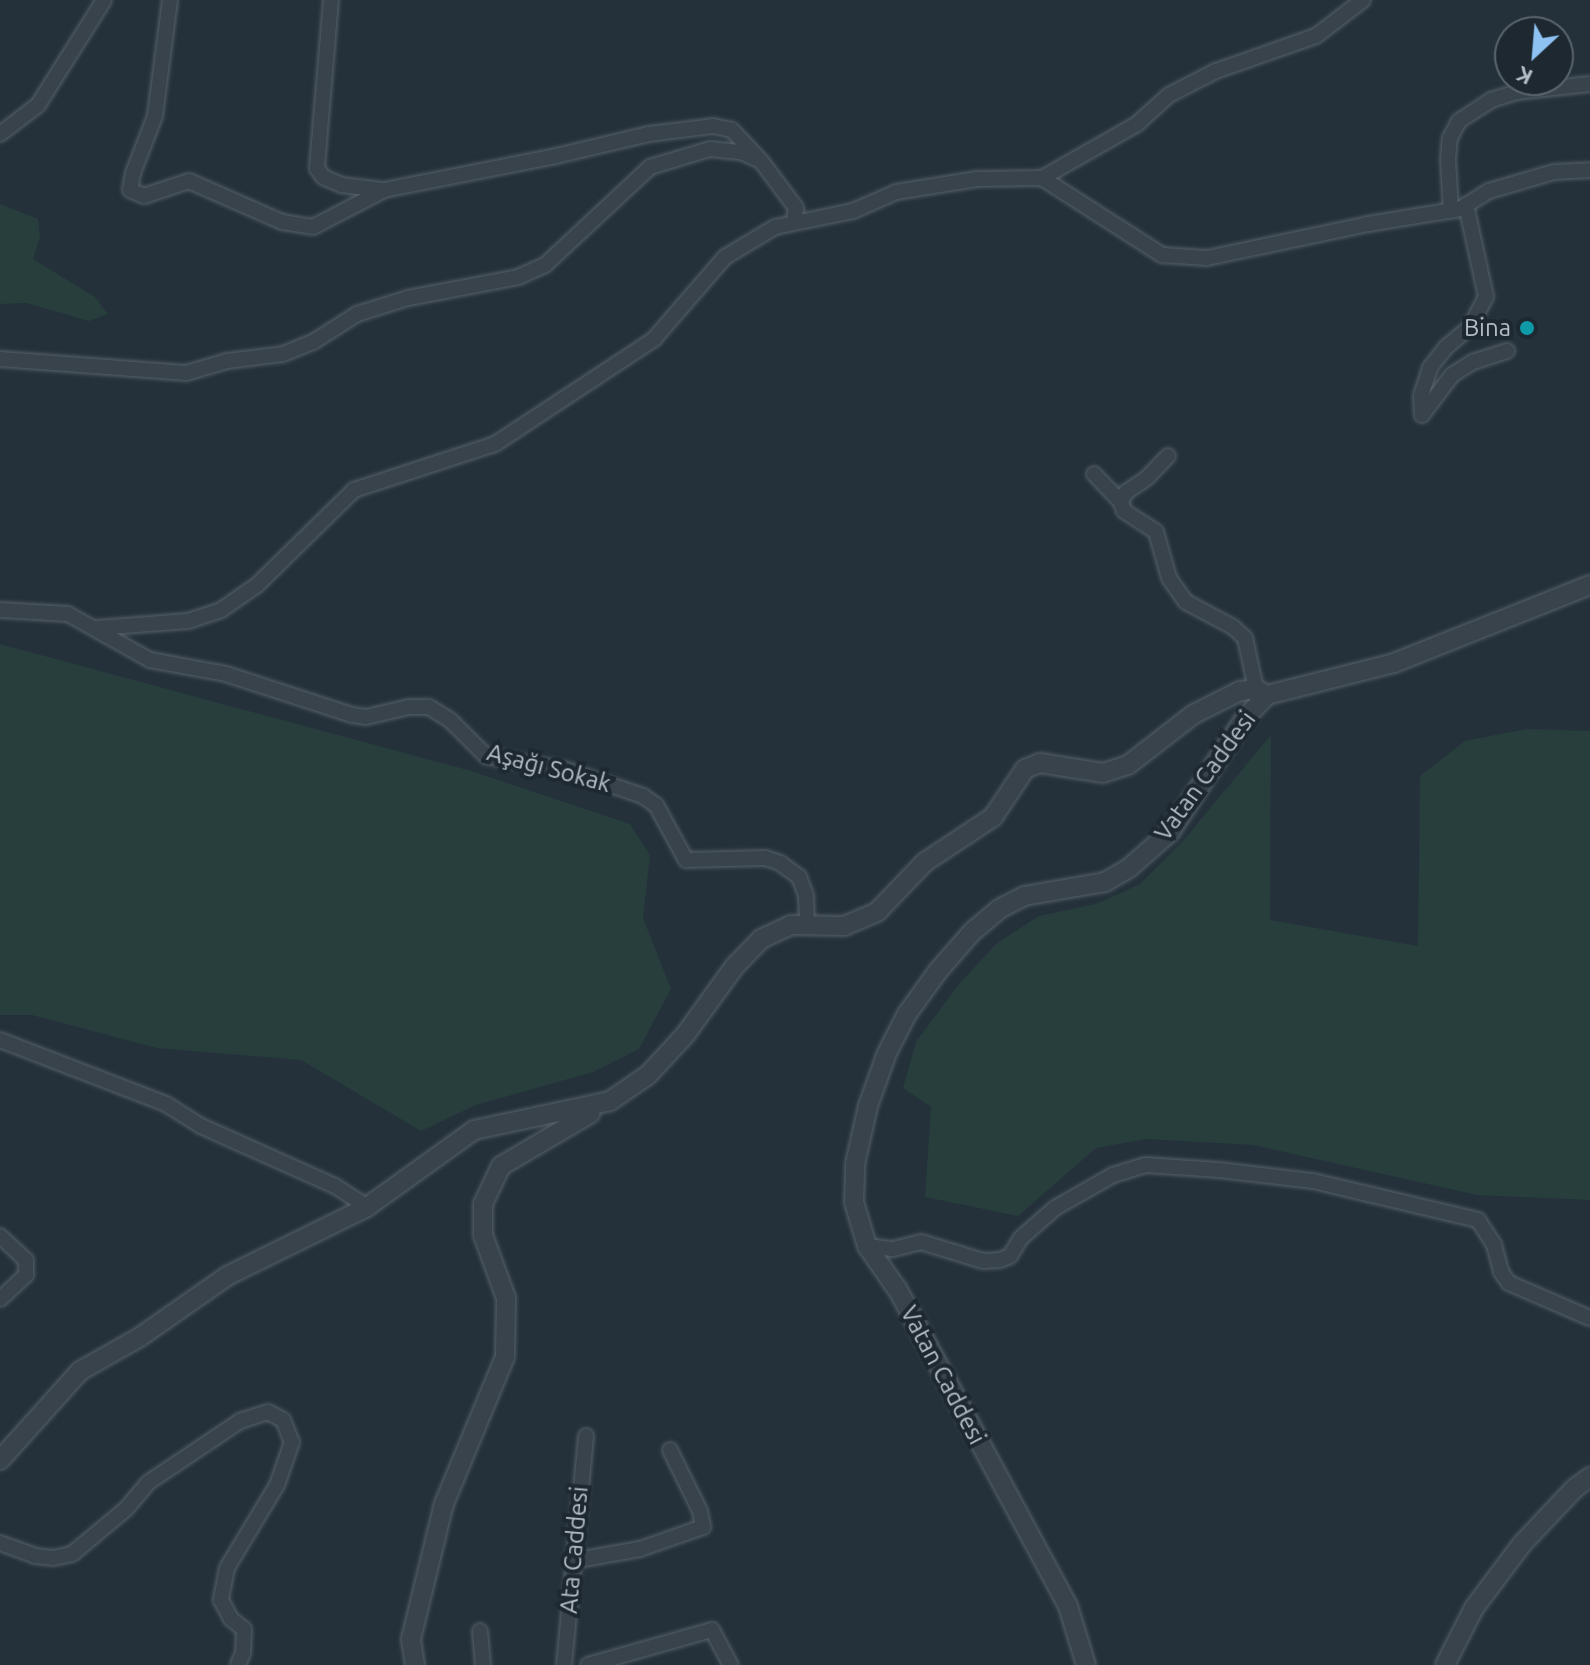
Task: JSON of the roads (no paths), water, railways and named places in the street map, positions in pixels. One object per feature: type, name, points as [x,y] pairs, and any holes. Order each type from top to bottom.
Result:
[{"type":"street","points":[[0,134],[38,105],[104,0]]},
{"type":"street","points":[[170,0],[155,116],[133,173],[130,190],[144,196],[189,181],[282,222],[313,227],[384,190],[649,134],[713,126],[732,130],[761,161],[796,208],[794,221]]},
{"type":"street","points":[[331,0],[317,168],[323,177],[342,185],[384,190]]},
{"type":"street","points":[[1363,0],[1316,36],[1216,71],[1169,95],[1137,124],[1042,178],[1162,255],[1207,258],[1368,224],[1451,211],[1489,191],[1554,172],[1590,170]]},
{"type":"street","points":[[1451,211],[1448,159],[1450,138],[1459,121],[1491,100],[1517,92],[1590,84]]},
{"type":"street","points":[[0,359],[186,373],[227,361],[283,354],[313,342],[357,314],[421,295],[518,277],[545,265],[650,167],[710,149],[741,152],[761,161]]},
{"type":"street","name":"Aşağı Sokak","points":[[97,628],[188,621],[221,610],[257,585],[354,490],[495,444],[654,339],[725,257],[775,227],[853,211],[896,192],[977,179],[1042,178]]},
{"type":"street","points":[[1466,205],[1486,297],[1470,327],[1447,346],[1430,368],[1421,396],[1422,415],[1452,375],[1473,362],[1507,351]]},
{"type":"street","points":[[1121,502],[1126,492],[1147,478],[1168,456]]},
{"type":"street","points":[[415,1665],[411,1639],[444,1504],[505,1357],[506,1298],[483,1235],[483,1204],[501,1166],[648,1075],[676,1045],[735,966],[761,939],[791,925],[844,926],[877,912],[925,862],[993,817],[1025,769],[1040,763],[1103,773],[1128,765],[1194,714],[1240,691],[1261,692],[1245,638],[1233,627],[1186,602],[1169,578],[1156,532],[1124,511],[1121,502],[1094,474]]},
{"type":"street","name":"Vatan Caddesi","points":[[1086,1665],[1068,1606],[897,1289],[867,1246],[854,1202],[855,1164],[868,1106],[893,1040],[938,971],[972,932],[999,909],[1024,896],[1105,882],[1148,853],[1170,832],[1261,692],[1394,663],[1590,585]]},
{"type":"street","name":"Aşağı Sokak","points":[[0,610],[12,613],[53,611],[97,628],[150,660],[226,674],[352,715],[366,717],[409,707],[429,707],[450,720],[486,756],[567,770],[643,796],[656,805],[686,860],[765,858],[792,870],[799,877],[806,895],[807,925]]},
{"type":"street","points":[[0,1040],[166,1104],[201,1126],[335,1186],[367,1207]]},
{"type":"street","points":[[0,1460],[80,1371],[227,1276],[367,1207],[474,1130],[610,1101]]},
{"type":"street","points":[[867,1246],[893,1249],[921,1242],[983,1261],[1000,1260],[1010,1256],[1021,1238],[1055,1208],[1113,1175],[1146,1165],[1219,1170],[1313,1181],[1478,1220],[1494,1245],[1501,1272],[1509,1283],[1590,1318]]},
{"type":"street","points":[[0,1236],[26,1260],[26,1275],[0,1299]]},
{"type":"street","points":[[0,1543],[35,1556],[53,1558],[72,1554],[126,1509],[149,1482],[240,1421],[268,1412],[283,1420],[292,1442],[277,1485],[227,1568],[221,1600],[231,1619],[244,1629],[243,1653],[238,1665]]},
{"type":"street","name":"Ata Caddesi","points":[[564,1665],[586,1436]]},
{"type":"street","points":[[572,1561],[640,1549],[703,1527],[700,1511],[670,1450]]},
{"type":"street","points":[[1445,1665],[1474,1608],[1514,1554],[1575,1488],[1590,1477]]},
{"type":"street","points":[[588,1665],[712,1630],[731,1665]]},
{"type":"street","points":[[480,1631],[483,1665]]},
{"type":"place","name":"Bina","points":[[1527,328]]}]
